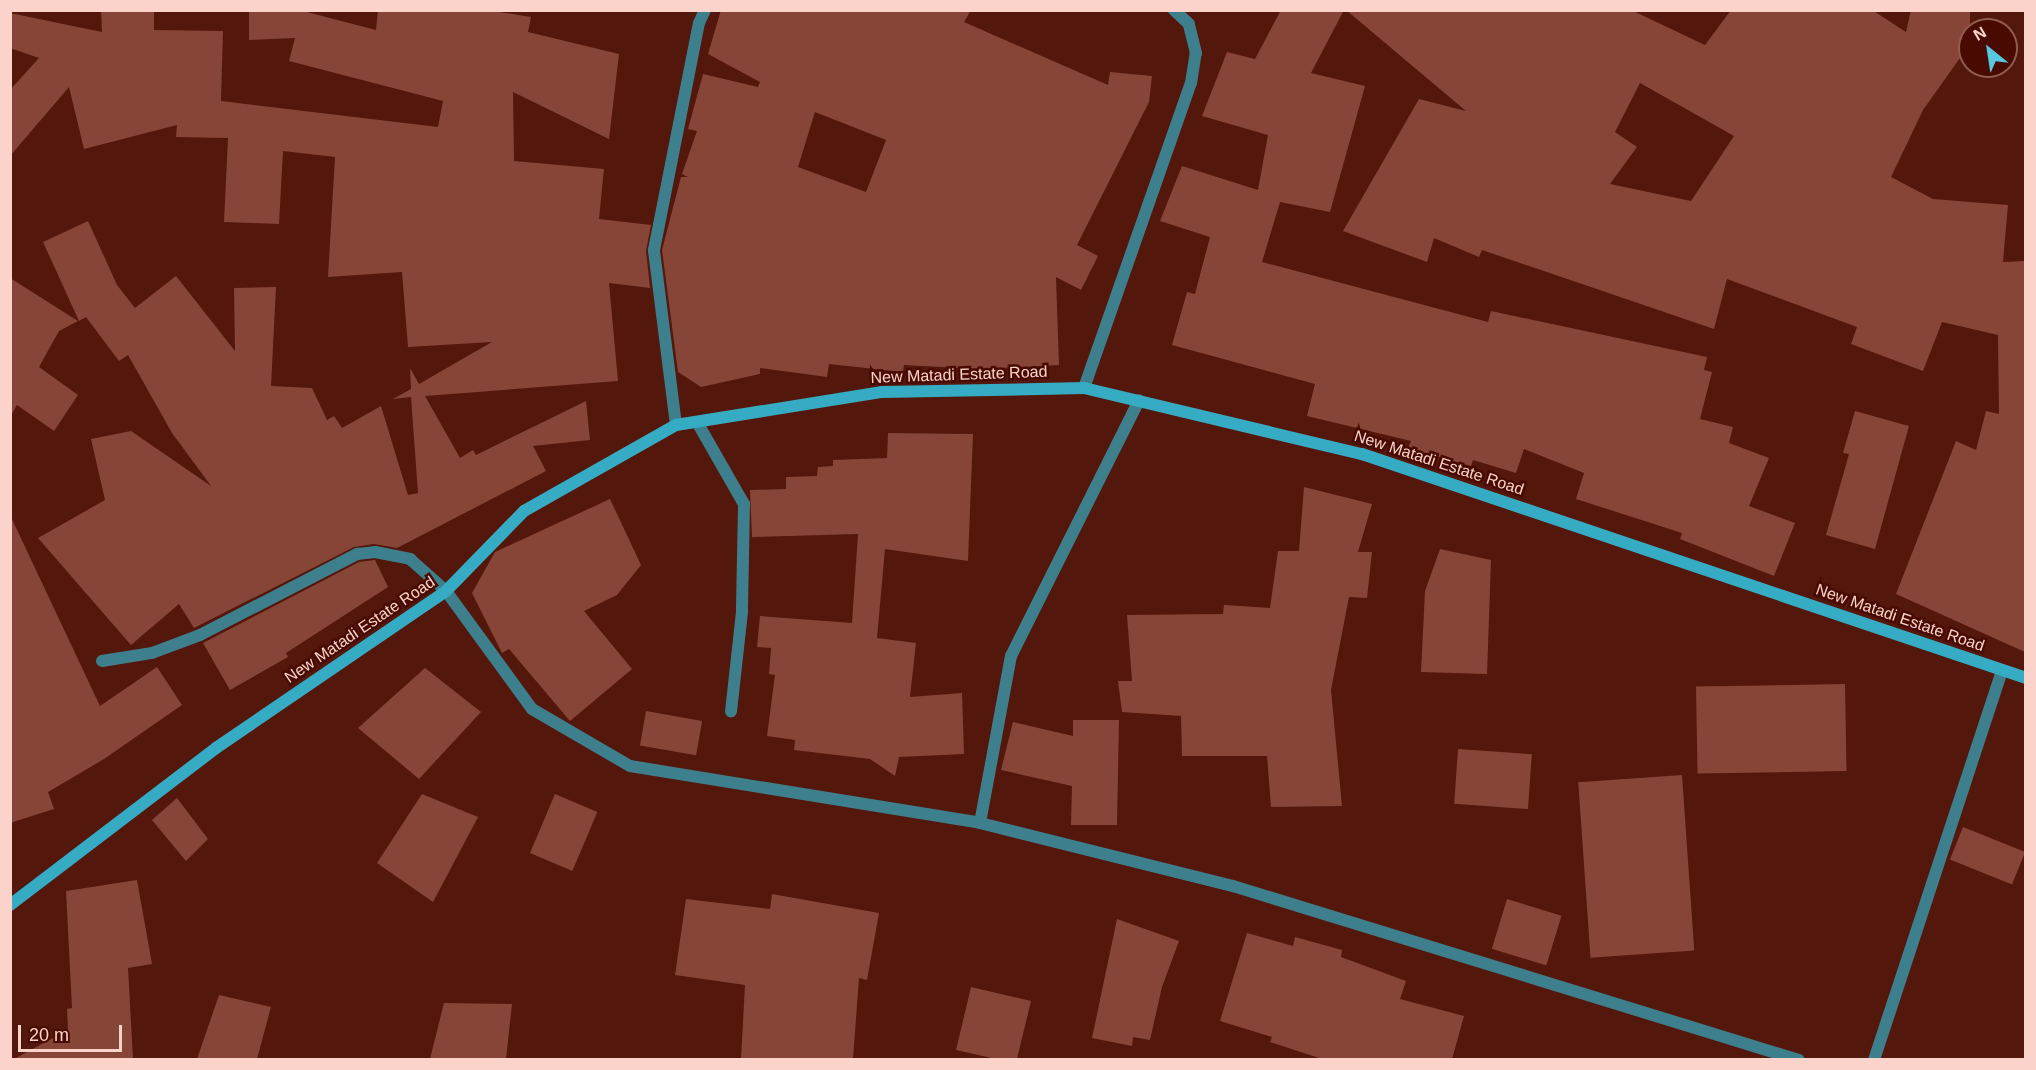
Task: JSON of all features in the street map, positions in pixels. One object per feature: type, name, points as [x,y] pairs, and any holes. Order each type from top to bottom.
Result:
[{"type":"street","points":[[676,425],[654,249],[699,23],[705,10]]},
{"type":"street","points":[[1084,388],[1191,82],[1197,53],[1189,24],[1174,10]]},
{"type":"street","name":"New Matadi Estate Road","points":[[10,905],[216,748],[446,591],[524,511],[676,425],[882,392],[1084,388],[1362,454],[2025,678]]},
{"type":"street","points":[[980,822],[1011,656],[1139,400]]},
{"type":"street","points":[[697,422],[744,504],[742,612],[731,711]]},
{"type":"street","points":[[102,661],[152,653],[200,635],[357,554],[375,552],[410,559],[446,591],[532,709],[630,766],[980,822],[1233,886],[1799,1059]]},
{"type":"street","points":[[1874,1059],[2002,670]]},
{"type":"building","points":[[101,10],[154,10],[154,30],[223,31],[221,101],[438,127],[443,101],[289,61],[295,38],[249,40],[249,10],[299,10],[376,30],[378,10],[487,10],[531,17],[528,32],[619,54],[609,139],[513,92],[514,161],[604,169],[599,219],[651,225],[646,251],[650,288],[609,283],[618,381],[425,396],[460,458],[473,450],[476,455],[586,401],[590,440],[533,446],[546,471],[397,548],[374,544],[354,547],[194,628],[179,604],[131,645],[38,538],[105,500],[91,439],[131,431],[211,486],[172,433],[128,355],[119,361],[86,317],[79,321],[43,242],[88,221],[117,285],[135,308],[176,276],[235,351],[234,288],[276,287],[271,386],[312,388],[327,420],[334,416],[342,428],[381,406],[408,495],[418,493],[411,397],[393,399],[411,389],[410,368],[419,384],[492,342],[408,347],[402,272],[328,277],[335,157],[283,151],[279,224],[224,222],[228,138],[176,137],[177,125],[84,149],[69,87],[10,156],[10,90],[39,58],[10,48],[10,13],[102,32]]},
{"type":"building","points":[[721,10],[971,10],[964,22],[1108,85],[1110,72],[1152,76],[1149,102],[1077,245],[1098,256],[1081,290],[1056,277],[1059,365],[979,369],[904,365],[903,372],[829,364],[827,377],[760,368],[760,374],[701,387],[678,372],[662,250],[681,177],[688,177],[682,174],[697,131],[688,129],[703,74],[758,87],[760,82],[708,54]],"holes":[[[815,112],[886,140],[866,192],[798,167]]]},
{"type":"building","points":[[1281,10],[1344,10],[1311,73],[1365,86],[1330,212],[1280,202],[1262,262],[1488,322],[1491,311],[1707,357],[1704,370],[1712,372],[1700,419],[1733,427],[1729,443],[1769,458],[1749,506],[1795,523],[1774,576],[1680,539],[1682,533],[1576,499],[1584,473],[1524,449],[1516,473],[1473,460],[1471,466],[1408,448],[1411,441],[1307,416],[1315,384],[1172,345],[1187,292],[1195,294],[1210,237],[1160,221],[1182,166],[1258,190],[1268,135],[1202,116],[1227,52],[1255,59]]},
{"type":"building","points":[[1346,10],[1631,10],[1705,45],[1731,10],[1872,10],[1906,32],[1911,10],[1970,10],[1970,18],[1958,18],[1958,61],[1923,110],[1891,177],[1933,199],[2008,205],[2003,262],[2025,261],[2025,652],[1896,594],[1956,441],[1976,450],[1986,411],[1999,414],[1998,335],[1942,322],[1923,371],[1851,344],[1857,327],[1727,279],[1714,329],[1482,250],[1479,257],[1434,238],[1427,262],[1343,231],[1419,99],[1466,111]],"holes":[[[1640,83],[1734,136],[1691,201],[1610,184],[1637,147],[1615,132]]]},
{"type":"building","points":[[10,278],[78,321],[59,331],[39,367],[78,395],[54,431],[17,405],[10,417]]},
{"type":"building","points":[[1855,411],[1909,426],[1875,549],[1826,535],[1849,454],[1843,453]]},
{"type":"building","points":[[888,433],[973,434],[968,561],[885,549],[877,638],[916,643],[910,697],[962,693],[964,754],[899,757],[895,776],[870,759],[794,750],[795,740],[767,736],[775,675],[769,674],[771,648],[757,647],[760,616],[852,623],[858,534],[752,537],[750,490],[786,489],[786,477],[817,476],[818,467],[833,466],[833,460],[887,458]]},
{"type":"building","points":[[1304,487],[1372,504],[1358,552],[1372,552],[1367,598],[1349,597],[1331,690],[1342,806],[1271,807],[1267,756],[1182,756],[1181,716],[1122,712],[1118,681],[1132,681],[1127,615],[1223,614],[1224,605],[1270,608],[1278,551],[1299,551]]},
{"type":"building","points":[[610,499],[641,565],[617,595],[584,611],[632,669],[570,721],[509,649],[502,653],[472,593],[495,552]]},
{"type":"building","points":[[10,515],[100,706],[157,667],[182,705],[104,759],[48,792],[54,809],[10,823]]},
{"type":"building","points":[[1440,549],[1491,560],[1487,674],[1421,672],[1425,591]]},
{"type":"building","points":[[375,560],[388,587],[286,653],[288,657],[230,690],[203,643],[359,562]]},
{"type":"building","points":[[425,668],[481,712],[419,779],[358,728]]},
{"type":"building","points":[[1845,684],[1847,771],[1698,774],[1696,687]]},
{"type":"building","points":[[646,711],[702,721],[696,755],[640,745]]},
{"type":"building","points":[[1073,720],[1119,720],[1117,825],[1071,825],[1072,786],[1001,770],[1013,722],[1073,736]]},
{"type":"building","points":[[1458,749],[1532,754],[1528,809],[1454,804]]},
{"type":"building","points":[[1682,775],[1694,951],[1591,958],[1578,782]]},
{"type":"building","points":[[422,794],[478,817],[433,902],[377,863]]},
{"type":"building","points":[[555,794],[597,812],[572,871],[530,853]]},
{"type":"building","points":[[177,798],[208,839],[186,861],[152,820]]},
{"type":"building","points":[[1963,827],[2025,852],[2012,885],[1950,859]]},
{"type":"building","points":[[137,880],[152,964],[128,968],[133,1059],[14,1059],[68,1030],[67,1009],[72,1008],[66,891]]},
{"type":"building","points":[[772,894],[879,913],[867,980],[859,978],[853,1059],[741,1059],[745,985],[675,975],[686,899],[770,909]]},
{"type":"building","points":[[1507,899],[1562,916],[1546,965],[1492,949]]},
{"type":"building","points":[[1117,919],[1179,941],[1162,987],[1150,1040],[1133,1037],[1132,1046],[1092,1038]]},
{"type":"building","points":[[1247,933],[1293,946],[1295,937],[1342,950],[1341,957],[1406,981],[1400,999],[1464,1016],[1452,1059],[1322,1059],[1270,1042],[1272,1037],[1220,1021]]},
{"type":"building","points":[[971,987],[1031,1001],[1017,1059],[996,1059],[956,1050]]},
{"type":"building","points":[[219,995],[271,1007],[257,1059],[197,1059]]},
{"type":"building","points":[[444,1003],[512,1004],[506,1059],[430,1059]]}]
